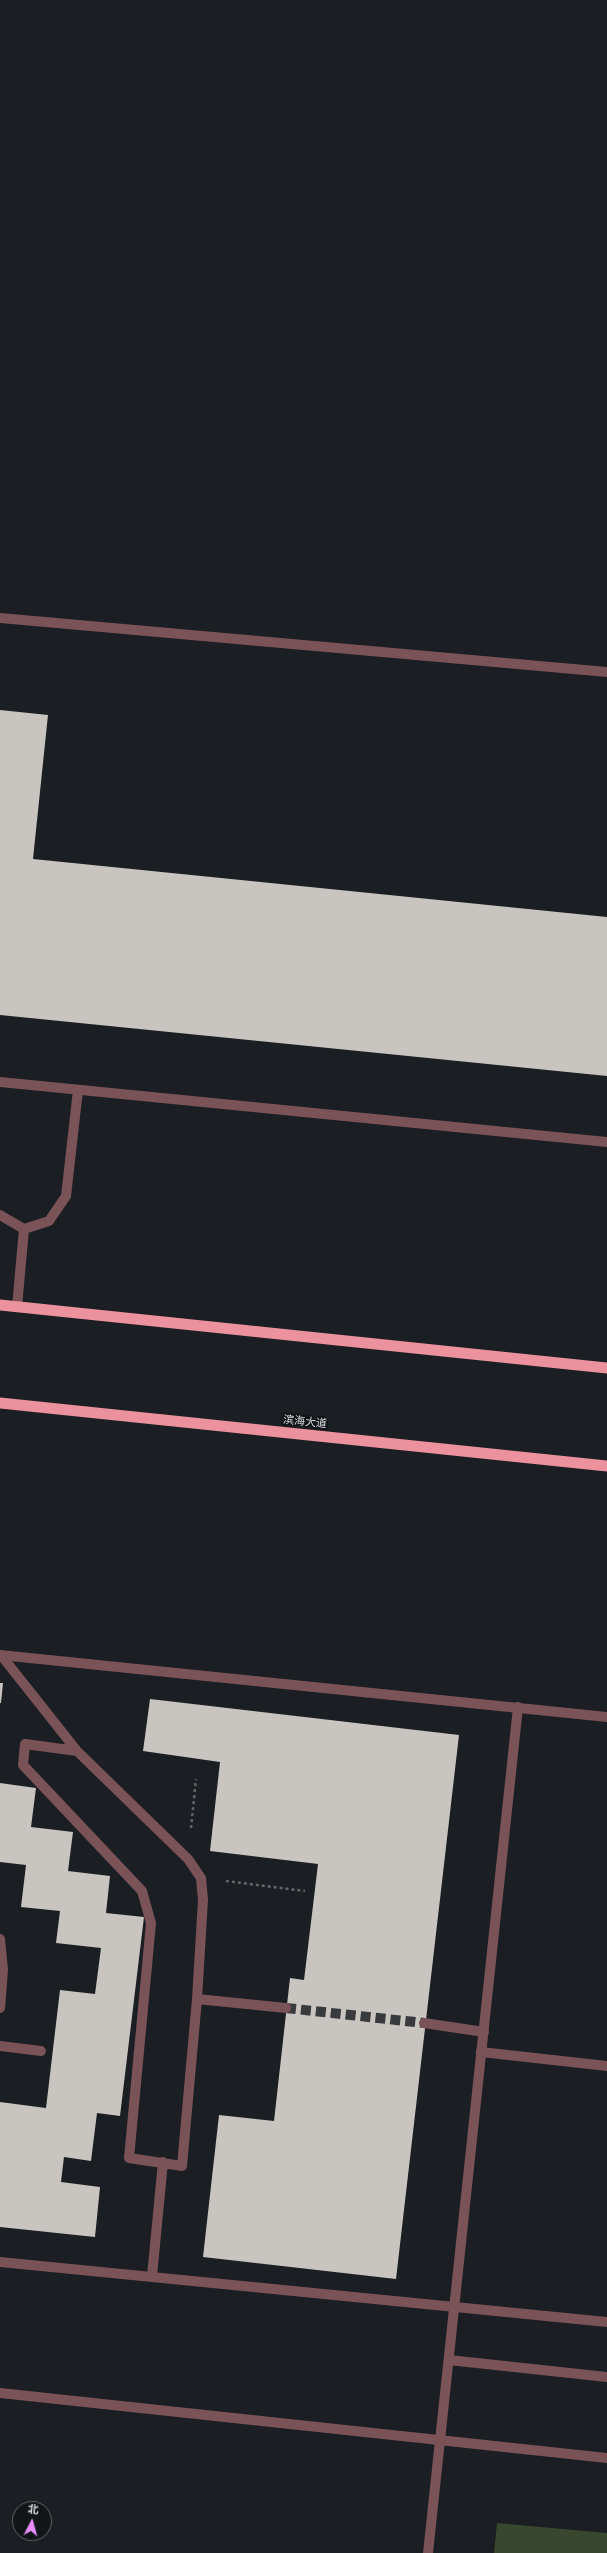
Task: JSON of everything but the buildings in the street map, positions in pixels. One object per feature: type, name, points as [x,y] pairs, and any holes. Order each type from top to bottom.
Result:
[{"type":"highway","points":[[0,1305],[607,1368]]},
{"type":"highway","name":"滨海大道","points":[[0,1403],[607,1466]]},
{"type":"street","points":[[0,618],[607,672]]},
{"type":"street","points":[[0,1082],[607,1142]]},
{"type":"street","points":[[0,1215],[24,1228],[50,1221],[66,1196],[78,1090]]},
{"type":"street","points":[[17,1307],[24,1228]]},
{"type":"street","points":[[1,1655],[607,1717]]},
{"type":"street","points":[[1,1655],[76,1752],[188,1858],[201,1878],[204,1900],[182,2166],[164,2162],[129,2158],[152,1923],[142,1891],[23,1766],[25,1744],[76,1752]]},
{"type":"street","points":[[428,2553],[518,1707]]},
{"type":"street","points":[[0,1939],[3,1970],[0,2008]]},
{"type":"street","points":[[197,1999],[286,2008]]},
{"type":"street","points":[[424,2024],[484,2032]]},
{"type":"street","points":[[0,2046],[41,2051]]},
{"type":"street","points":[[482,2052],[607,2066]]},
{"type":"street","points":[[152,2276],[164,2162]]},
{"type":"street","points":[[0,2262],[607,2322]]},
{"type":"street","points":[[448,2360],[607,2377]]},
{"type":"street","points":[[0,2393],[607,2458]]},
{"type":"path","points":[[188,1858],[196,1779]]},
{"type":"path","points":[[201,1878],[305,1890]]},
{"type":"green space","points":[[497,2523],[607,2533],[607,2553],[494,2553]]},
{"type":"tunnel","points":[[286,2008],[424,2023]]}]
